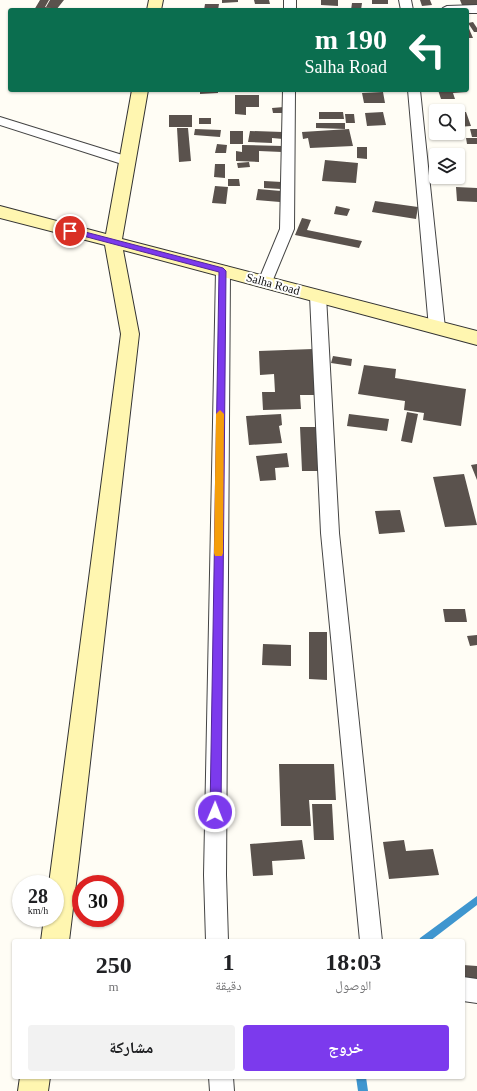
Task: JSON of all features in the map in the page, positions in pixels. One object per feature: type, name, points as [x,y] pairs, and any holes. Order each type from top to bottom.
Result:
[{"type":"street","points":[[55,939],[130,334],[113,242],[140,92]]},
{"type":"street","points":[[265,282],[287,230],[289,92]]},
{"type":"street","points":[[414,92],[437,328]]},
{"type":"street","points":[[0,121],[127,161]]},
{"type":"street","name":"Salha Road","points":[[0,212],[477,338]]},
{"type":"street","points":[[217,939],[215,875],[223,271]]},
{"type":"street","points":[[318,296],[330,533],[371,939]]},
{"type":"street","points":[[465,989],[477,991]]},
{"type":"street","points":[[33,1091],[35,1079]]},
{"type":"street","points":[[221,1079],[222,1091]]},
{"type":"building","points":[[40,0],[49,0],[45,7],[52,8],[35,8]]},
{"type":"building","points":[[50,0],[64,0],[58,8],[46,7]]},
{"type":"building","points":[[222,0],[238,0],[238,2],[222,3]]},
{"type":"building","points":[[254,0],[269,0],[270,4],[255,4]]},
{"type":"building","points":[[321,0],[338,0],[338,6],[321,5]]},
{"type":"building","points":[[372,0],[388,0],[388,4],[372,4]]},
{"type":"building","points":[[420,0],[430,0],[432,5],[422,6]]},
{"type":"building","points":[[460,0],[477,0],[477,5],[462,5]]},
{"type":"building","points":[[352,3],[362,3],[361,8],[351,8]]},
{"type":"building","points":[[205,4],[219,4],[218,8],[204,8]]},
{"type":"building","points":[[473,22],[477,28],[477,32],[474,32],[469,23]]},
{"type":"building","points":[[469,29],[473,38],[469,38]]},
{"type":"building","points":[[200,92],[218,92],[218,93],[200,94]]},
{"type":"building","points":[[383,92],[385,103],[364,103],[362,93]]},
{"type":"building","points":[[439,92],[467,92],[453,93],[455,99],[441,99]]},
{"type":"building","points":[[235,95],[259,95],[259,107],[246,107],[246,115],[235,114]]},
{"type":"building","points":[[284,107],[285,113],[273,113],[272,108]]},
{"type":"building","points":[[319,112],[343,112],[344,119],[319,119]]},
{"type":"building","points":[[383,112],[386,125],[367,126],[365,113]]},
{"type":"building","points":[[465,112],[466,112],[471,126],[465,126]]},
{"type":"building","points":[[345,114],[354,114],[355,123],[346,123]]},
{"type":"building","points":[[169,115],[192,115],[192,127],[169,127]]},
{"type":"building","points":[[199,118],[211,118],[211,124],[199,124]]},
{"type":"building","points":[[316,123],[345,123],[345,129],[316,128]]},
{"type":"building","points":[[177,128],[188,128],[191,161],[179,162]]},
{"type":"building","points":[[195,129],[221,130],[220,137],[194,135]]},
{"type":"building","points":[[349,129],[353,146],[310,148],[308,138],[303,139],[302,132]]},
{"type":"building","points":[[470,129],[477,129],[477,137],[472,137]]},
{"type":"building","points":[[230,131],[243,131],[243,144],[230,144]]},
{"type":"building","points":[[250,131],[283,132],[283,139],[272,138],[272,143],[248,142]]},
{"type":"building","points":[[466,138],[477,138],[477,144],[467,144]]},
{"type":"building","points":[[217,144],[227,145],[226,153],[215,153]]},
{"type":"building","points":[[242,145],[282,146],[282,152],[259,151],[259,162],[236,161],[236,151],[242,152]]},
{"type":"building","points":[[357,147],[367,147],[367,159],[357,158]]},
{"type":"building","points":[[325,160],[358,163],[356,183],[322,181]]},
{"type":"building","points":[[249,162],[250,167],[238,168],[237,163]]},
{"type":"building","points":[[215,164],[225,164],[225,178],[214,177]]},
{"type":"building","points":[[228,179],[239,179],[240,186],[228,186]]},
{"type":"building","points":[[264,181],[282,182],[281,189],[264,188]]},
{"type":"building","points":[[215,186],[228,187],[226,204],[212,203]]},
{"type":"building","points":[[456,187],[477,188],[477,202],[457,201]]},
{"type":"building","points":[[258,189],[281,191],[280,202],[256,200]]},
{"type":"building","points":[[375,201],[418,207],[416,219],[372,212]]},
{"type":"building","points":[[336,206],[350,209],[347,216],[334,214]]},
{"type":"building","points":[[302,218],[311,220],[307,230],[362,241],[359,248],[295,235]]},
{"type":"building","points":[[313,349],[318,395],[300,395],[301,409],[263,410],[262,392],[275,392],[274,374],[260,375],[259,351]]},
{"type":"building","points":[[333,356],[352,359],[351,366],[331,363]]},
{"type":"building","points":[[364,365],[396,369],[395,378],[466,389],[461,426],[423,420],[424,413],[404,410],[405,401],[358,394]]},
{"type":"building","points":[[407,412],[418,414],[412,443],[401,441]]},
{"type":"building","points":[[281,414],[282,425],[279,426],[282,443],[249,445],[246,416]]},
{"type":"building","points":[[349,414],[389,419],[387,431],[347,426]]},
{"type":"building","points":[[300,427],[316,427],[318,471],[302,471]]},
{"type":"building","points":[[287,453],[289,467],[275,468],[276,480],[260,481],[256,456]]},
{"type":"building","points":[[477,464],[477,480],[471,465]]},
{"type":"building","points":[[464,474],[477,525],[445,527],[433,477]]},
{"type":"building","points":[[400,510],[405,532],[379,534],[375,511]]},
{"type":"building","points":[[443,609],[465,609],[467,622],[445,622]]},
{"type":"building","points":[[309,632],[327,632],[327,680],[309,679]]},
{"type":"building","points":[[477,635],[477,645],[470,646],[467,636]]},
{"type":"building","points":[[263,644],[291,645],[291,666],[262,665]]},
{"type":"building","points":[[279,764],[334,764],[336,800],[309,800],[311,826],[281,826]]},
{"type":"building","points":[[312,804],[332,804],[334,840],[314,840]]},
{"type":"building","points":[[302,840],[305,859],[272,861],[273,875],[253,876],[250,844]]},
{"type":"building","points":[[404,840],[406,851],[433,849],[439,875],[389,879],[383,842]]},
{"type":"building","points":[[465,965],[477,966],[477,985],[465,985]]},
{"type":"waterway","points":[[426,939],[477,900]]},
{"type":"waterway","points":[[361,1079],[363,1091]]},
{"type":"slow traffic","points":[[218,553],[220,414]]},
{"type":"route","points":[[70,231],[223,271],[215,812]]}]
